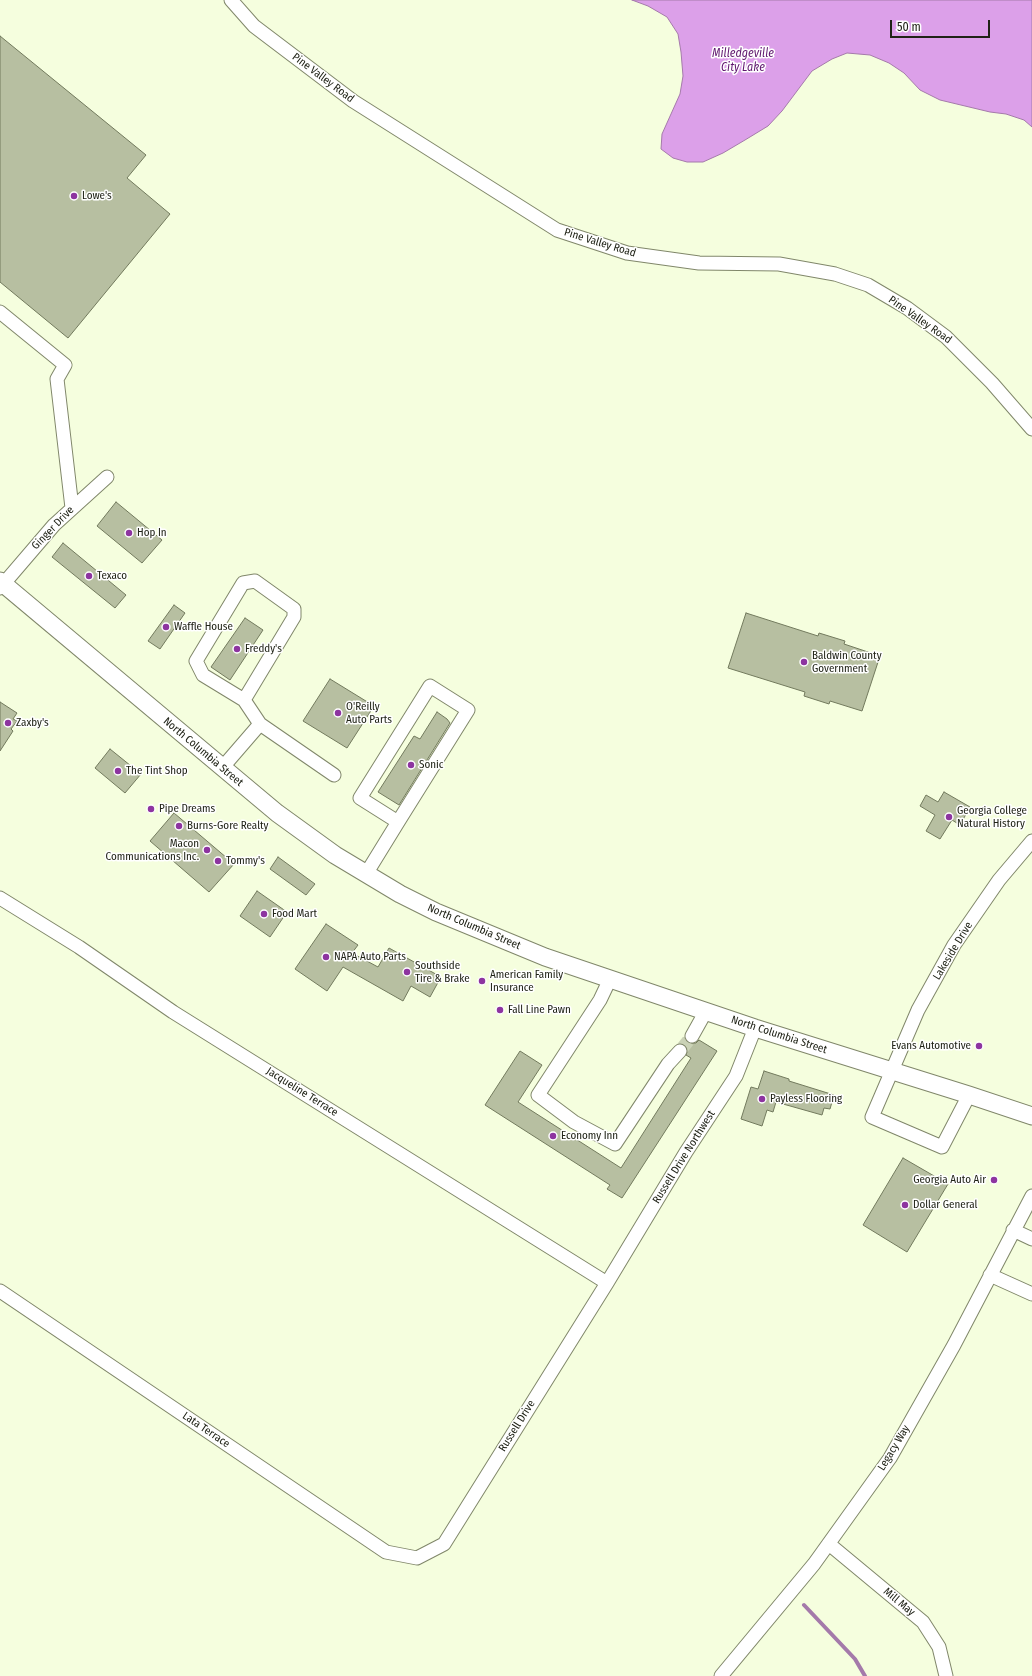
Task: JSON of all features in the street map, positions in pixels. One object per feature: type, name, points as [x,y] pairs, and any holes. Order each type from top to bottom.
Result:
[{"type":"main road","name":"North Columbia Street","points":[[1,584],[222,768],[306,835],[366,874],[436,912],[544,956],[706,1012],[969,1094],[1032,1116]]},
{"type":"street","name":"Pine Valley Road","points":[[231,0],[254,26],[353,101],[557,230],[627,253],[699,263],[779,264],[835,274],[868,285],[907,308],[946,337],[992,383],[1032,429]]},
{"type":"street","points":[[0,312],[65,365],[57,379],[72,508]]},
{"type":"street","name":"Ginger Drive","points":[[1,584],[54,525],[107,477]]},
{"type":"street","points":[[244,700],[294,617],[294,609],[255,581],[243,583],[196,660],[203,675],[244,700],[260,724],[334,775]]},
{"type":"street","points":[[366,874],[468,710],[430,686],[360,798],[398,822]]},
{"type":"street","points":[[222,768],[260,724]]},
{"type":"street","name":"Lakeside Drive","points":[[969,1094],[942,1146],[872,1117],[918,1010],[954,945],[999,880],[1032,841]]},
{"type":"street","name":"Jacqueline Terrace","points":[[0,898],[79,947],[173,1012],[607,1283]]},
{"type":"street","points":[[610,979],[600,1000],[538,1095],[574,1122],[615,1144],[668,1064],[680,1051]]},
{"type":"street","points":[[692,1036],[706,1012]]},
{"type":"street","name":"Russell Drive Northwest","points":[[607,1283],[686,1152],[736,1076],[755,1028]]},
{"type":"street","name":"Legacy Way","points":[[721,1676],[814,1564],[890,1458],[954,1345],[1032,1196]]},
{"type":"street","points":[[1013,1230],[1032,1239]]},
{"type":"street","points":[[990,1275],[1032,1294]]},
{"type":"street","name":"Russell Drive","points":[[417,1558],[444,1544],[607,1283]]},
{"type":"street","name":"Lata Terrace","points":[[0,1291],[386,1552],[417,1558]]},
{"type":"street","name":"Mill May","points":[[829,1544],[923,1622],[939,1647],[946,1676]]},
{"type":"water","name":"Milledgeville City Lake","points":[[632,0],[1032,0],[1032,127],[1024,120],[1006,114],[990,112],[940,100],[920,90],[904,73],[889,63],[870,55],[847,53],[832,59],[812,71],[782,111],[768,126],[745,140],[723,153],[703,162],[687,162],[673,158],[661,149],[662,134],[680,94],[683,76],[678,34],[667,17],[648,6]]},
{"type":"building","name":"Lowe's","points":[[0,36],[146,155],[127,178],[170,214],[68,338],[0,282]]},
{"type":"building","name":"Hop In","points":[[116,502],[162,540],[142,563],[97,526]]},
{"type":"building","name":"Texaco","points":[[63,543],[126,595],[115,608],[52,557]]},
{"type":"building","name":"Waffle House","points":[[174,605],[185,613],[160,649],[148,641]]},
{"type":"building","name":"Baldwin County Government","points":[[746,613],[818,636],[819,633],[845,641],[844,644],[880,656],[862,711],[830,701],[829,704],[804,696],[805,692],[728,668]]},
{"type":"building","name":"Freddy's","points":[[245,618],[263,630],[230,680],[211,667]]},
{"type":"building","name":"O'Reilly Auto Parts","points":[[330,679],[374,706],[347,748],[303,721]]},
{"type":"building","name":"Zaxby's","points":[[0,702],[17,713],[13,719],[17,721],[11,729],[13,731],[0,751]]},
{"type":"building","name":"Sonic","points":[[437,712],[450,723],[399,805],[378,792],[414,736],[420,739]]},
{"type":"building","name":"The Tint Shop","points":[[110,749],[141,774],[125,793],[95,768]]},
{"type":"building","name":"Georgia College Natural History","points":[[944,792],[970,807],[960,825],[952,820],[940,839],[926,831],[935,815],[920,806],[926,795],[938,802]]},
{"type":"building","points":[[174,813],[234,864],[209,892],[150,841]]},
{"type":"building","points":[[278,857],[315,884],[306,895],[270,869]]},
{"type":"building","name":"Food Mart","points":[[257,891],[287,912],[270,937],[240,916]]},
{"type":"building","points":[[326,924],[358,945],[352,953],[378,967],[389,948],[441,977],[430,997],[411,986],[403,1001],[343,967],[327,991],[295,969]]},
{"type":"building","name":"Economy Inn","points":[[684,1038],[688,1043],[696,1043],[699,1040],[717,1051],[622,1198],[607,1189],[610,1185],[485,1105],[520,1051],[542,1065],[518,1102],[621,1168],[691,1058],[686,1055],[688,1049],[686,1045],[681,1043]]},
{"type":"building","points":[[764,1071],[789,1079],[789,1081],[834,1095],[830,1109],[824,1108],[822,1115],[776,1102],[773,1112],[767,1110],[762,1126],[741,1119],[751,1087],[758,1089]]},
{"type":"building","name":"Dollar General","points":[[903,1158],[948,1184],[907,1252],[863,1225]]},
{"type":"waterway","points":[[804,1605],[855,1659],[865,1676]]},
{"type":"tunnel","points":[[680,1051],[692,1036]]},
{"type":"place","name":"Lowe's","points":[[74,196]]},
{"type":"place","name":"Hop In","points":[[129,533]]},
{"type":"place","name":"Texaco","points":[[89,576]]},
{"type":"place","name":"Waffle House","points":[[166,627]]},
{"type":"place","name":"Freddy's","points":[[237,649]]},
{"type":"place","name":"Baldwin County Government","points":[[804,662]]},
{"type":"place","name":"O'Reilly Auto Parts","points":[[338,713]]},
{"type":"place","name":"Zaxby's","points":[[8,723]]},
{"type":"place","name":"Sonic","points":[[411,765]]},
{"type":"place","name":"The Tint Shop","points":[[118,771]]},
{"type":"place","name":"Pipe Dreams","points":[[151,809]]},
{"type":"place","name":"Georgia College Natural History","points":[[949,817]]},
{"type":"place","name":"Burns-Gore Realty","points":[[179,826]]},
{"type":"place","name":"Macon Communications Inc.","points":[[207,850]]},
{"type":"place","name":"Tommy's","points":[[218,861]]},
{"type":"place","name":"Food Mart","points":[[264,914]]},
{"type":"place","name":"NAPA Auto Parts","points":[[326,957]]},
{"type":"place","name":"Southside Tire & Brake","points":[[407,972]]},
{"type":"place","name":"American Family Insurance","points":[[482,981]]},
{"type":"place","name":"Fall Line Pawn","points":[[500,1010]]},
{"type":"place","name":"Evans Automotive","points":[[979,1046]]},
{"type":"place","name":"Payless Flooring","points":[[762,1099]]},
{"type":"place","name":"Economy Inn","points":[[553,1136]]},
{"type":"place","name":"Georgia Auto Air","points":[[994,1180]]},
{"type":"place","name":"Dollar General","points":[[905,1205]]}]
